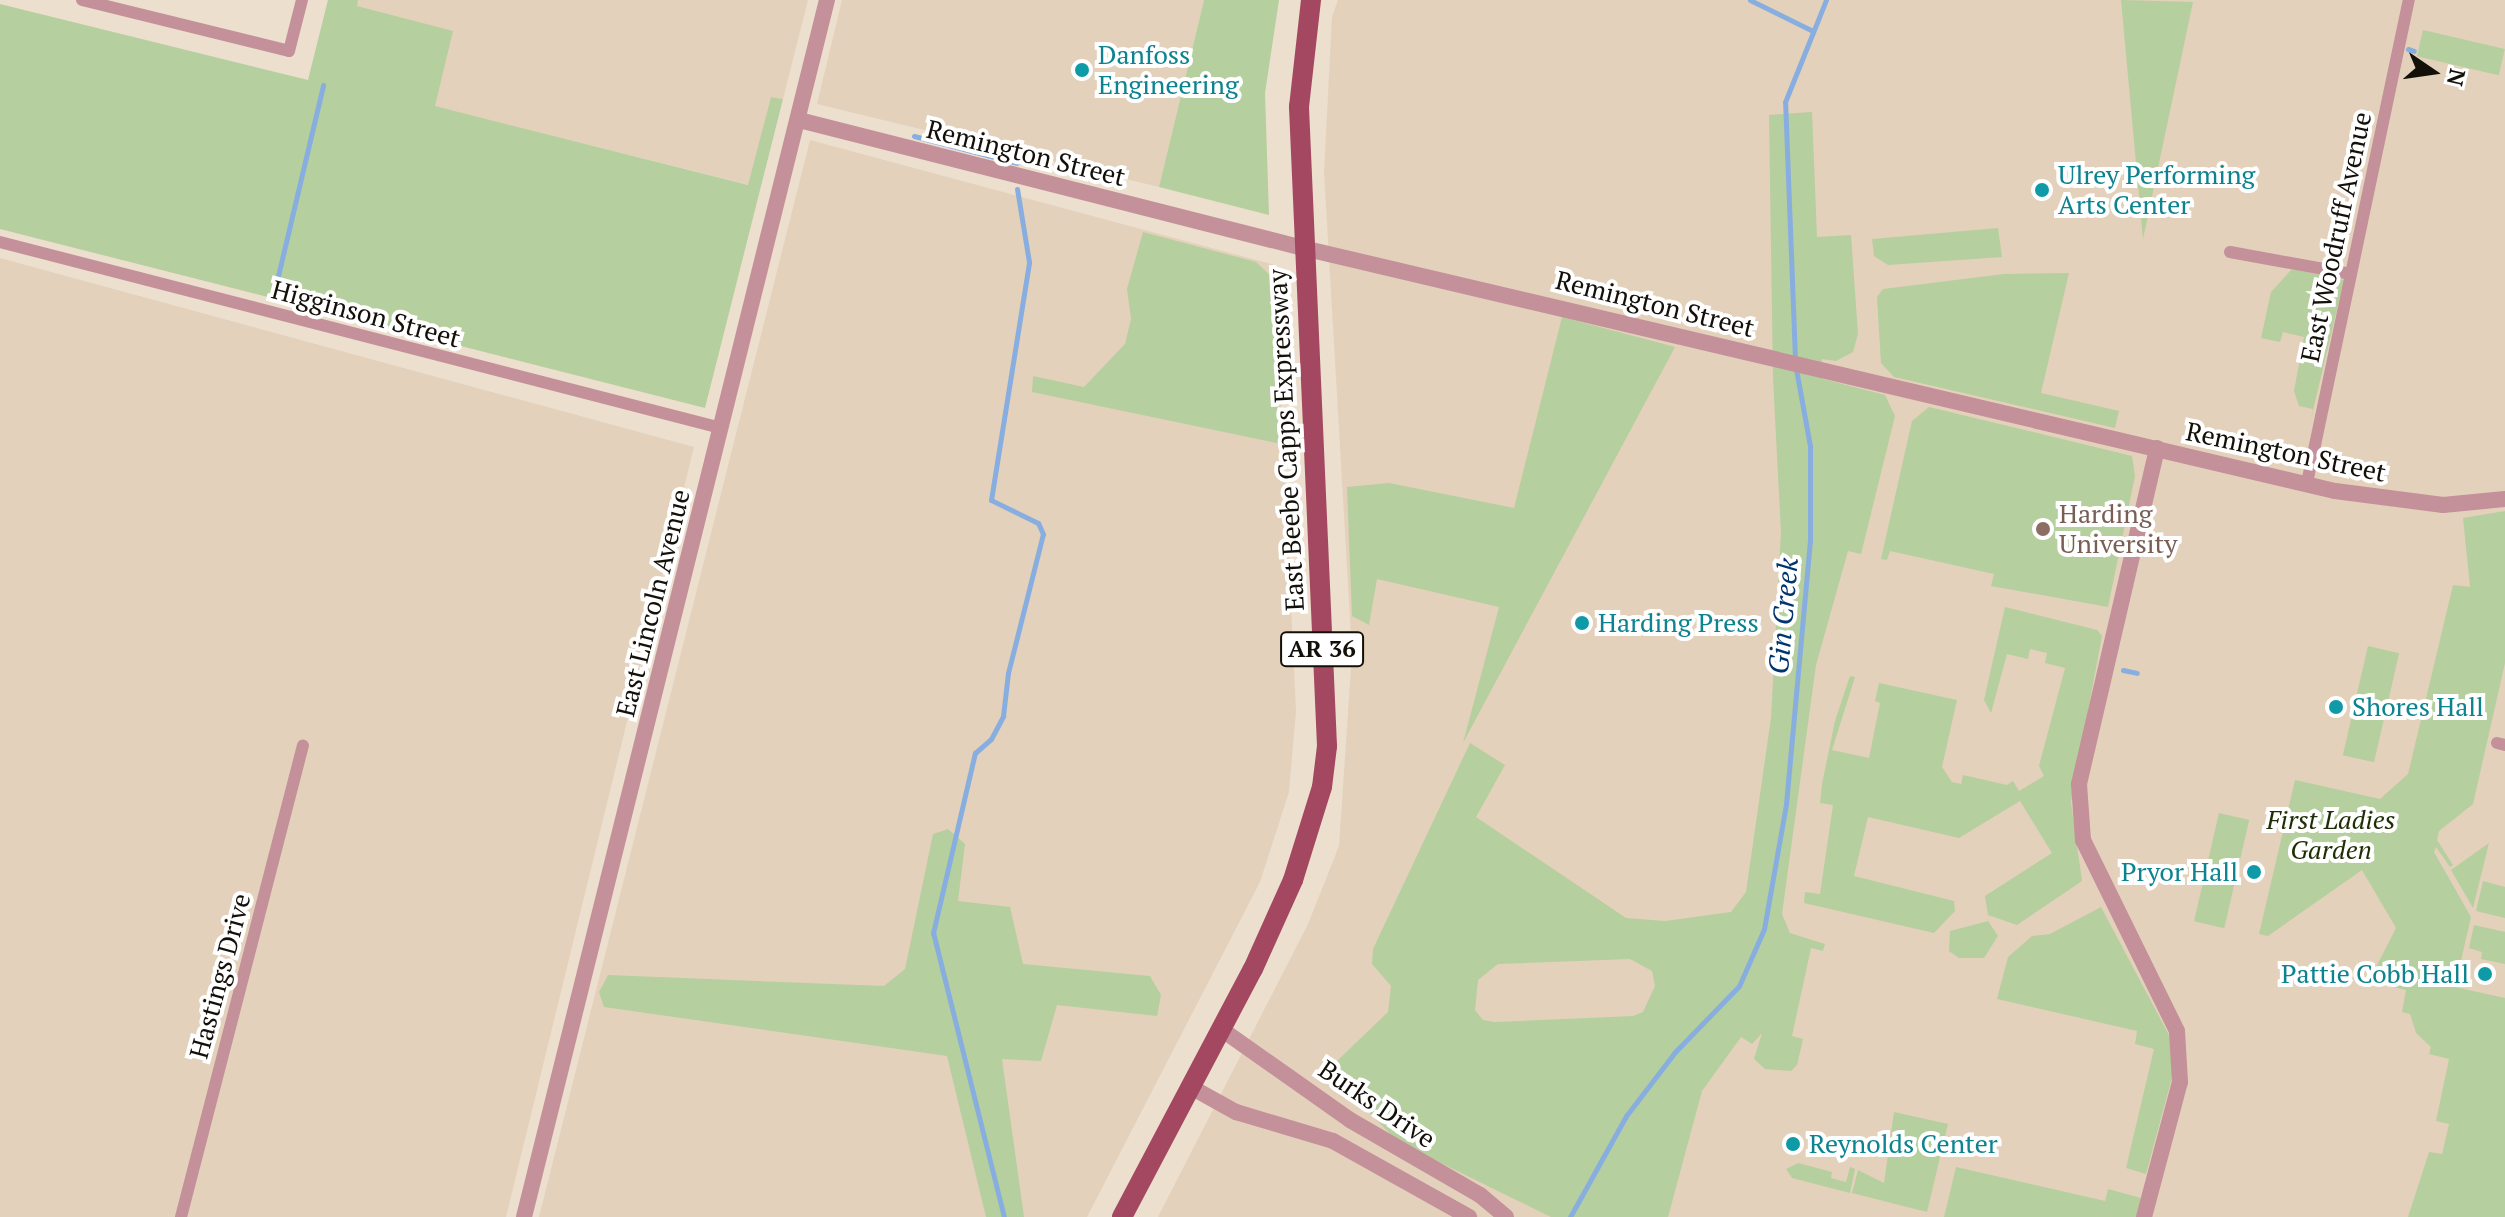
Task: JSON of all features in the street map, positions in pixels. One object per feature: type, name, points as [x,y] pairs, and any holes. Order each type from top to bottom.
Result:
[{"type":"main road","name":"East Beebe Capps Expressway","points":[[1122,1217],[1221,1029],[1293,880],[1318,801],[1327,746],[1299,107],[1311,0]]},
{"type":"street","points":[[82,0],[289,51],[302,0]]},
{"type":"street","name":"East Lincoln Avenue","points":[[524,1217],[827,0]]},
{"type":"street","name":"East Woodruff Avenue","points":[[2307,483],[2409,0]]},
{"type":"street","name":"Remington Street","points":[[799,120],[1303,248],[2307,483],[2421,504],[2505,499]]},
{"type":"street","name":"Higginson Street","points":[[0,242],[721,428]]},
{"type":"street","points":[[2230,252],[2351,274]]},
{"type":"street","points":[[2144,1217],[2180,1082],[2177,1031],[2083,840],[2079,784],[2157,448]]},
{"type":"street","name":"Hastings Drive","points":[[181,1217],[303,746]]},
{"type":"street","name":"Burks Drive","points":[[1221,1029],[1350,1120],[1480,1195],[1506,1217]]},
{"type":"street","name":"Burks Drive","points":[[1189,1086],[1236,1112],[1333,1141],[1469,1217]]},
{"type":"shaded area","points":[[358,0],[808,0],[783,99],[771,97],[749,185],[434,106],[356,6]]},
{"type":"shaded area","points":[[842,0],[1204,0],[1159,187],[817,104]]},
{"type":"shaded area","name":"Harding University","points":[[1338,0],[2505,0],[2505,1217],[1158,1217],[1308,924],[1339,846],[1352,653],[1324,172],[1332,17]]},
{"type":"shaded area","points":[[810,140],[1275,265],[1296,711],[1289,792],[1260,882],[1087,1217],[539,1217]]},
{"type":"shaded area","points":[[0,258],[694,447],[506,1217],[0,1217]]},
{"type":"green space","points":[[328,0],[358,0],[357,6],[453,31],[435,106],[748,185],[771,97],[783,99],[705,408],[0,229],[0,4],[308,80]]},
{"type":"green space","points":[[1204,0],[1279,0],[1265,93],[1269,215],[1159,187]]},
{"type":"green space","points":[[2121,0],[2193,2],[2143,239]]},
{"type":"green space","points":[[2423,30],[2505,49],[2499,75],[2417,56]]},
{"type":"green space","points":[[1812,112],[1817,237],[1851,235],[1858,334],[1853,352],[1836,361],[1822,359],[1823,379],[1885,395],[1895,416],[1861,554],[1848,551],[1816,665],[1782,914],[1790,933],[1825,944],[1823,951],[1811,948],[1792,1036],[1803,1039],[1797,1065],[1791,1071],[1765,1069],[1754,1059],[1762,1033],[1752,1044],[1741,1037],[1702,1091],[1668,1217],[1551,1217],[1398,1142],[1335,1077],[1336,1062],[1388,1012],[1391,986],[1372,964],[1373,949],[1470,743],[1505,765],[1476,817],[1626,918],[1665,921],[1731,912],[1746,892],[1771,718],[1781,532],[1773,379],[1769,115]],"holes":[[[1630,959],[1652,971],[1655,986],[1643,1012],[1633,1016],[1495,1022],[1483,1020],[1475,1010],[1478,980],[1498,964]]]},
{"type":"green space","points":[[1998,228],[2002,257],[1888,265],[1874,256],[1872,239]]},
{"type":"green space","points":[[1143,232],[1256,262],[1271,276],[1281,444],[1032,392],[1033,376],[1084,387],[1125,344],[1131,319],[1127,289]]},
{"type":"green space","points":[[2292,269],[2344,280],[2310,423],[2313,409],[2299,406],[2294,391],[2304,337],[2283,332],[2280,342],[2261,338],[2271,292]]},
{"type":"green space","points":[[2069,273],[2041,393],[2119,411],[2115,428],[1894,377],[1881,363],[1877,297],[1883,289],[2004,274]]},
{"type":"green space","points":[[1562,317],[1675,347],[1463,743],[1499,607],[1377,579],[1369,625],[1352,616],[1347,487],[1389,483],[1514,508]]},
{"type":"green space","points":[[1929,407],[2132,456],[2135,476],[2108,607],[1991,586],[1994,574],[1890,551],[1887,560],[1881,559],[1912,421]]},
{"type":"green space","name":"First Ladies Garden","points":[[2505,511],[2505,663],[2473,804],[2439,831],[2437,840],[2453,865],[2450,867],[2436,847],[2434,852],[2471,917],[2455,987],[2505,998],[2505,1217],[2408,1217],[2429,1152],[2442,1154],[2449,1124],[2436,1121],[2449,1059],[2429,1054],[2431,1047],[2416,1033],[2410,1014],[2402,1012],[2406,990],[2369,981],[2396,928],[2362,870],[2268,936],[2259,934],[2295,780],[2380,799],[2408,774],[2453,585],[2470,587],[2463,518]]},
{"type":"green space","points":[[2005,607],[2097,630],[2102,636],[2071,802],[2082,881],[2017,925],[1988,915],[1985,896],[2052,853],[2020,801],[1959,838],[1868,817],[1854,876],[1954,901],[1955,911],[1934,933],[1804,903],[1805,892],[1820,894],[1833,805],[1820,803],[1822,784],[1835,721],[1850,676],[1855,677],[1832,750],[1869,758],[1880,703],[1875,701],[1879,683],[1957,700],[1942,767],[1952,782],[1961,784],[1963,775],[2007,785],[2013,781],[2019,791],[2044,776],[2039,766],[2065,668],[2045,663],[2047,653],[2030,649],[2028,659],[2007,654],[1991,713],[1984,700]]},
{"type":"green space","points":[[2368,646],[2399,653],[2374,762],[2343,755]]},
{"type":"green space","points":[[2219,813],[2249,820],[2224,928],[2194,921]]},
{"type":"green space","points":[[948,829],[965,844],[958,901],[1010,907],[1023,964],[1150,976],[1161,995],[1157,1016],[1057,1005],[1041,1061],[1002,1059],[1024,1217],[986,1217],[947,1056],[604,1007],[599,992],[608,975],[884,986],[905,969],[933,834]]},
{"type":"green space","points":[[2489,843],[2473,908],[2451,870]]},
{"type":"green space","points":[[2483,881],[2505,887],[2505,918],[2476,911]]},
{"type":"green space","points":[[2101,907],[2170,1037],[2174,1070],[2146,1174],[2126,1168],[2154,1049],[2135,1044],[2137,1031],[1997,999],[2008,957],[2032,936],[2050,934]]},
{"type":"green space","points":[[1988,921],[1998,936],[1984,958],[1959,958],[1949,951],[1950,931]]},
{"type":"green space","points":[[2474,925],[2505,932],[2505,964],[2481,959],[2482,952],[2469,948]]},
{"type":"green space","points":[[1894,1112],[1948,1124],[1927,1212],[1852,1193],[1858,1170],[1884,1183]]},
{"type":"green space","points":[[1798,1163],[1832,1172],[1831,1178],[1846,1182],[1850,1167],[1855,1169],[1850,1193],[1792,1178],[1786,1169]]},
{"type":"green space","points":[[1956,1167],[2105,1201],[2108,1189],[2141,1198],[2136,1217],[1944,1217]]},
{"type":"waterway","name":"Gin Creek","points":[[1750,0],[1813,31]]},
{"type":"waterway","name":"Gin Creek","points":[[1795,359],[1785,102],[1826,0]]},
{"type":"waterway","points":[[2408,49],[2414,51]]},
{"type":"waterway","points":[[273,297],[323,85]]},
{"type":"waterway","points":[[914,136],[1017,163]]},
{"type":"waterway","points":[[1004,1217],[933,933],[975,753],[991,739],[1003,716],[1008,673],[1043,534],[1038,523],[991,500],[1029,262],[1017,189]]},
{"type":"waterway","name":"Gin Creek","points":[[1570,1217],[1626,1116],[1675,1052],[1739,986],[1764,929],[1786,804],[1810,541],[1810,446],[1796,369]]},
{"type":"waterway","points":[[2123,670],[2137,673]]},
{"type":"place","name":"Danfoss Engineering","points":[[1082,70]]},
{"type":"place","name":"Ulrey Performing Arts Center","points":[[2042,190]]},
{"type":"place","name":"Harding University","points":[[2043,529]]},
{"type":"place","name":"Harding Press","points":[[1582,623]]},
{"type":"place","name":"Shores Hall","points":[[2336,707]]},
{"type":"place","name":"Pryor Hall","points":[[2254,872]]},
{"type":"place","name":"Pattie Cobb Hall","points":[[2485,974]]},
{"type":"place","name":"Reynolds Center","points":[[1793,1144]]}]
